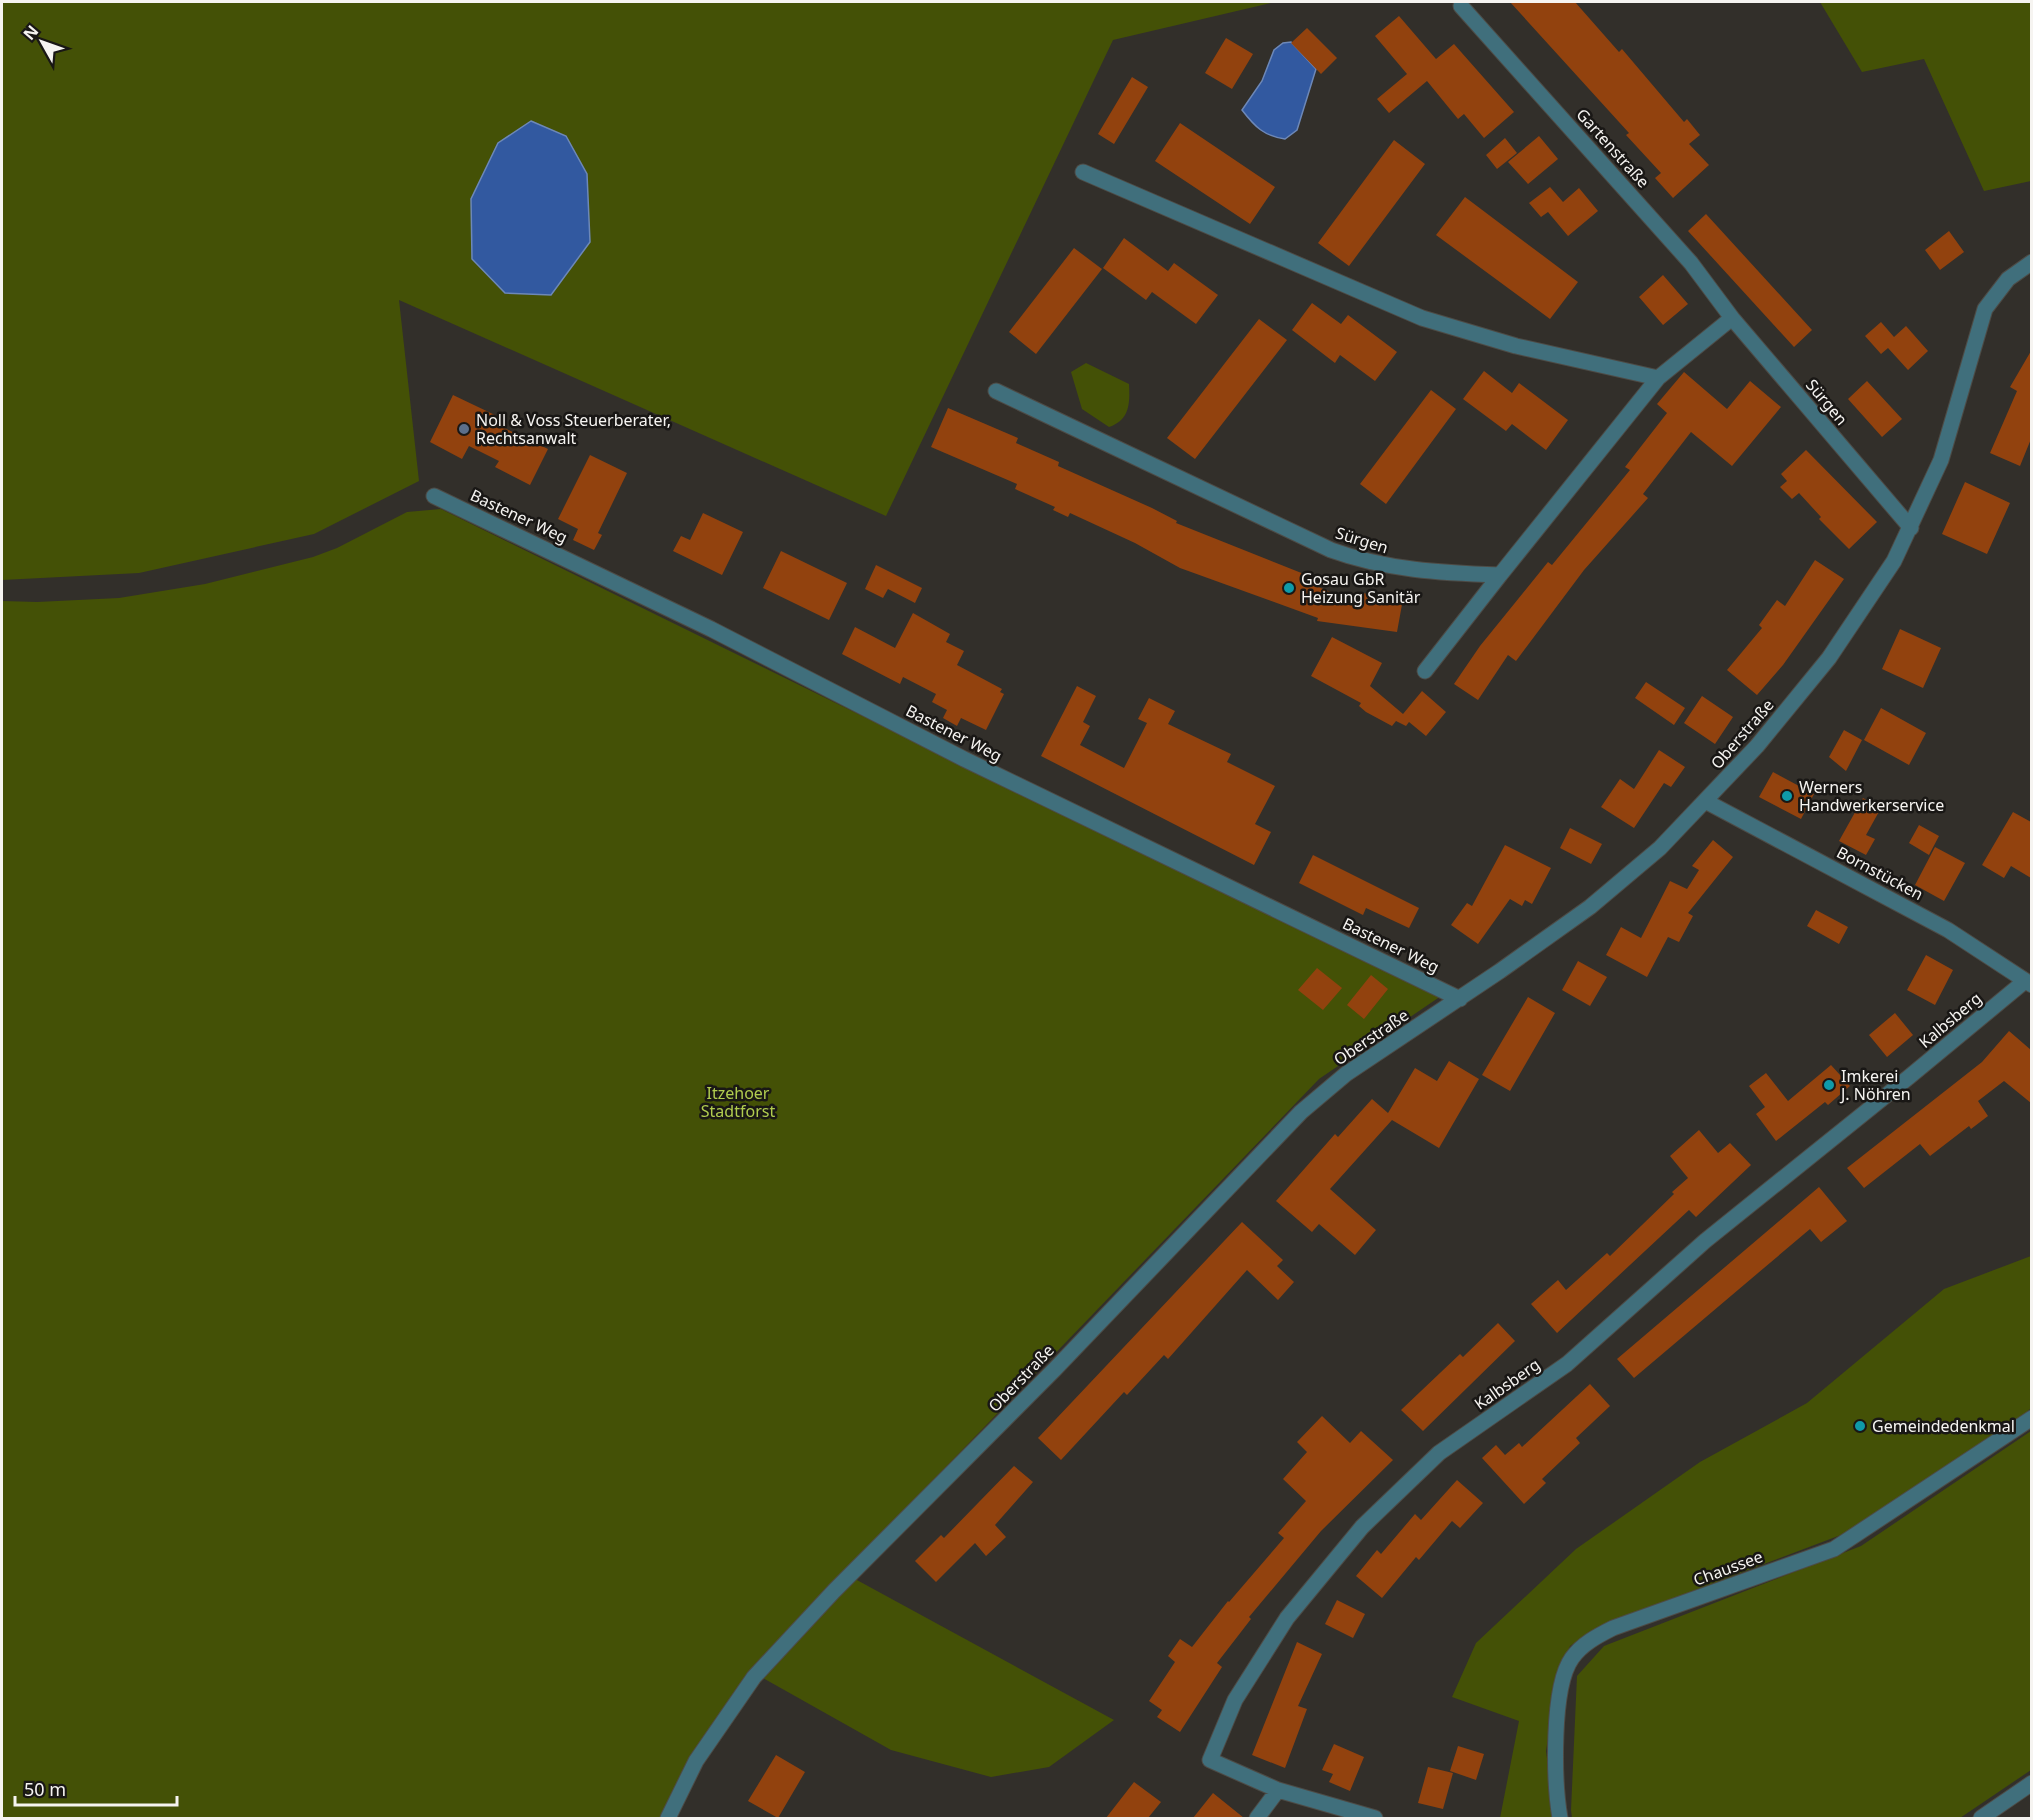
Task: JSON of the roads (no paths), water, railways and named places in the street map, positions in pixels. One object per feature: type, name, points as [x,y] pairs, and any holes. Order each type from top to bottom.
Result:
[{"type":"street","name":"Gartenstraße","points":[[1461,6],[1684,254],[1732,318]]},
{"type":"street","points":[[1083,172],[1422,318],[1515,346],[1658,378]]},
{"type":"street","name":"Oberstraße","points":[[668,1818],[696,1761],[754,1677],[834,1591],[1055,1369],[1301,1112],[1346,1074],[1460,999],[1598,900],[1660,848],[1707,802],[1757,746],[1829,658],[1881,582],[1911,528],[1941,460],[1985,309],[2008,279],[2031,262]]},
{"type":"street","points":[[1425,671],[1658,378],[1732,318]]},
{"type":"street","name":"Sürgen","points":[[1732,318],[1911,528]]},
{"type":"street","name":"Sürgen","points":[[996,392],[1331,550],[1389,567],[1430,573],[1500,575]]},
{"type":"street","name":"Bastener Weg","points":[[434,496],[711,629],[964,759],[1460,999]]},
{"type":"street","name":"Bornstücken","points":[[1707,802],[1948,930],[2028,983]]},
{"type":"street","name":"Kalbsberg","points":[[1375,1818],[1278,1790],[1210,1760],[1235,1700],[1269,1644],[1304,1596],[1362,1527],[1439,1454],[1567,1364],[1705,1241],[2028,983]]},
{"type":"street","name":"Chaussee","points":[[1560,1818],[1555,1737],[1560,1693],[1571,1659],[1581,1648],[1613,1629],[1833,1549],[2031,1418]]},
{"type":"street","points":[[1981,1818],[2031,1783]]},
{"type":"street","points":[[1257,1818],[1278,1790]]},
{"type":"water","points":[[1291,42],[1316,69],[1297,130],[1285,139],[1271,136],[1260,130],[1242,110],[1262,81],[1274,50],[1283,43]]},
{"type":"water","points":[[531,121],[566,136],[587,174],[590,242],[551,295],[505,293],[472,259],[471,199],[498,143]]},
{"type":"place","name":"Noll & Voss Steuerberater, Rechtsanwalt","points":[[464,429]]},
{"type":"place","name":"Gosau GbR Heizung Sanitär","points":[[1289,588]]},
{"type":"place","name":"Werners Handwerkerservice","points":[[1787,796]]},
{"type":"place","name":"Imkerei J. Nöhren","points":[[1829,1085]]},
{"type":"place","name":"Gemeindedenkmal","points":[[1860,1426]]},
{"type":"park label","name":"Itzehoer Stadtforst","points":[[738,1102]]}]
